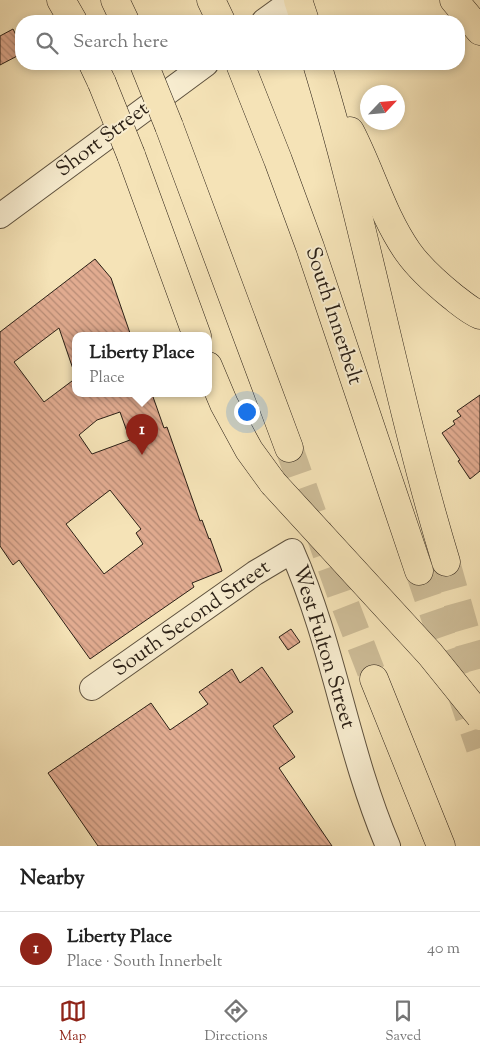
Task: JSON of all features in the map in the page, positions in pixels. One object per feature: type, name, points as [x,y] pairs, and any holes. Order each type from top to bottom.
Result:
[{"type":"highway","points":[[61,0],[69,15]]},
{"type":"highway","points":[[115,0],[122,15]]},
{"type":"highway","points":[[298,0],[303,15]]},
{"type":"highway","points":[[454,0],[480,31]]},
{"type":"highway","points":[[146,70],[289,448]]},
{"type":"highway","points":[[319,70],[355,200],[408,422],[446,562]]},
{"type":"highway","points":[[98,73],[131,155],[196,332]]},
{"type":"highway","name":"South Innerbelt","points":[[244,73],[310,247],[419,571]]},
{"type":"highway","points":[[328,97],[360,150],[382,205],[408,253],[425,273],[480,316]]},
{"type":"highway","points":[[212,376],[224,404],[249,450],[273,483],[430,654],[480,716]]},
{"type":"highway","points":[[374,679],[441,846]]},
{"type":"street","points":[[272,15],[293,0]]},
{"type":"street","name":"Short Street","points":[[0,216],[198,70]]},
{"type":"street","name":"South Second Street","points":[[92,688],[255,573],[292,551]]},
{"type":"street","name":"West Fulton Street","points":[[292,551],[306,581],[329,653],[370,802],[388,846]]},
{"type":"building","points":[[13,29],[15,33],[15,57],[0,65],[0,36]]},
{"type":"building","points":[[95,259],[111,278],[130,332],[72,332],[72,366],[59,328],[14,362],[44,402],[72,381],[72,397],[153,397],[164,428],[167,427],[200,521],[202,520],[210,538],[222,571],[192,583],[194,587],[90,659],[19,560],[13,565],[0,546],[0,332]],"holes":[[[120,412],[130,440],[92,454],[79,435],[97,420]],[[110,490],[141,529],[136,533],[143,544],[104,574],[66,524]]]},
{"type":"building","points":[[480,395],[480,471],[470,479],[442,433],[455,424],[453,421],[461,416],[457,411]]},
{"type":"building","points":[[291,629],[300,642],[288,650],[279,637]]},
{"type":"building","points":[[262,667],[293,712],[273,726],[295,757],[279,768],[332,846],[98,846],[48,773],[151,703],[170,730],[208,704],[199,692],[232,669],[240,683]]},
{"type":"tunnel","points":[[289,448],[341,594],[374,679]]},
{"type":"tunnel","points":[[446,562],[480,683]]},
{"type":"tunnel","points":[[419,571],[480,748]]},
{"type":"place","name":"Liberty Place","points":[[142,455]]}]
